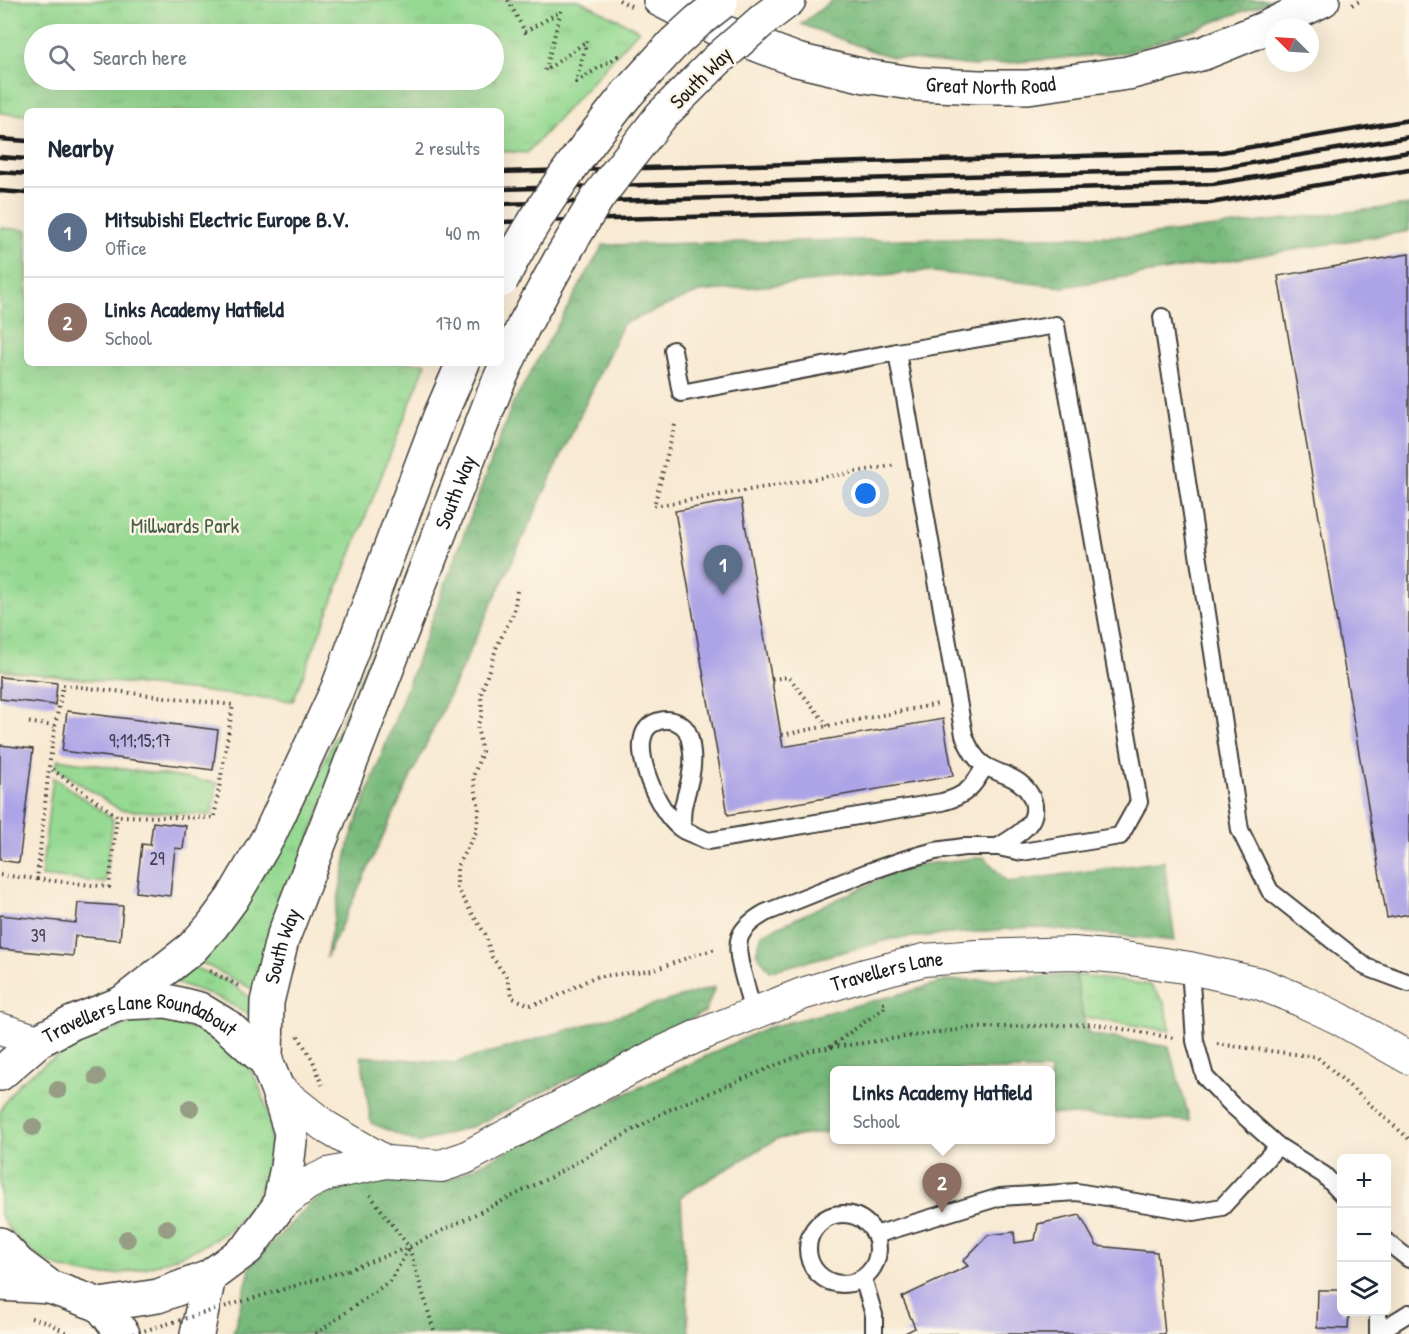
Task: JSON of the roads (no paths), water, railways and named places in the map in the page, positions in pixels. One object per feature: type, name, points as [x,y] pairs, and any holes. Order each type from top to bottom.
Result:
[{"type":"main road","name":"Great North Road","points":[[660,0],[721,31],[797,60],[865,76],[918,84],[1028,87],[1128,73],[1204,53],[1263,29],[1323,0]]},
{"type":"main road","name":"South Way","points":[[504,275],[549,197],[590,141],[621,80],[674,43],[723,1]]},
{"type":"main road","name":"South Way","points":[[272,1075],[267,1002],[282,940],[491,401],[523,327],[598,197],[661,116],[717,60],[777,9]]},
{"type":"main road","name":"South Way","points":[[122,1004],[192,948],[212,926],[232,899],[269,836],[337,690],[440,416],[463,366]]},
{"type":"main road","name":"Travellers Lane Roundabout","points":[[0,1074],[38,1041],[72,1023],[122,1004],[167,1001],[198,1009],[227,1026],[272,1075]]},
{"type":"main road","points":[[0,1284],[50,1287],[100,1305],[158,1296],[209,1276],[248,1248],[279,1206],[287,1167],[291,1133],[272,1075]]},
{"type":"main road","points":[[0,1244],[19,1264],[50,1287]]},
{"type":"main road","points":[[197,1334],[209,1276]]},
{"type":"main road","points":[[100,1305],[123,1334]]},
{"type":"street","name":"Travellers Lane","points":[[279,1206],[307,1184],[328,1174],[386,1162],[441,1166],[465,1158],[656,1055],[700,1035],[802,994],[924,960],[1073,953],[1190,968],[1261,984],[1300,1000],[1338,1018],[1409,1058]]},
{"type":"street","points":[[0,1029],[38,1041]]},
{"type":"street","name":"Travellers Lane","points":[[272,1075],[326,1127],[386,1162]]},
{"type":"lane","points":[[1162,317],[1240,830],[1270,891],[1366,968],[1409,983]]},
{"type":"lane","points":[[673,350],[681,393],[897,352],[1056,325],[1139,802],[1120,836],[1022,852],[998,848],[964,847],[935,851],[868,872],[752,920],[742,932],[737,944],[738,957],[753,1013]]},
{"type":"lane","points":[[897,352],[961,726],[972,753],[985,766],[1015,779],[1025,787],[1032,796],[1035,807],[1033,817],[1027,827],[998,848]]},
{"type":"lane","points":[[682,829],[683,809],[692,768],[693,755],[690,740],[685,728],[676,722],[657,721],[649,726],[643,735],[642,748],[646,769],[660,806],[682,829],[708,841],[942,802],[956,798],[968,790],[985,766]]},
{"type":"lane","points":[[1190,968],[1195,1041],[1205,1077],[1232,1105],[1278,1146],[1324,1175],[1337,1190]]},
{"type":"lane","points":[[876,1235],[999,1197],[1077,1192],[1194,1212],[1222,1207],[1278,1146]]},
{"type":"lane","points":[[851,1214],[861,1218],[876,1235],[877,1259],[863,1278],[852,1283],[840,1284],[828,1281],[811,1265],[808,1241],[819,1222],[829,1216],[851,1214]]},
{"type":"lane","points":[[1391,1245],[1409,1259]]},
{"type":"lane","points":[[863,1278],[874,1315],[874,1334]]},
{"type":"lane","points":[[1378,1333],[1409,1312]]},
{"type":"lane","points":[[1378,1316],[1378,1333]]},
{"type":"railway","points":[[504,172],[1222,152],[1409,120]]},
{"type":"railway","points":[[504,189],[1216,169],[1409,137]]},
{"type":"railway","points":[[0,139],[24,141]]},
{"type":"railway","points":[[504,204],[1213,184],[1409,152]]},
{"type":"railway","points":[[0,157],[24,159]]},
{"type":"railway","points":[[504,222],[1210,203],[1409,170]]},
{"type":"railway","points":[[0,172],[24,174]]},
{"type":"railway","points":[[0,191],[24,193]]},
{"type":"place","name":"Mitsubishi Electric Europe B.V.","points":[[723,595]]},
{"type":"place","name":"Links Academy Hatfield","points":[[942,1213]]},
{"type":"park label","name":"Millwards Park","points":[[185,526]]}]
